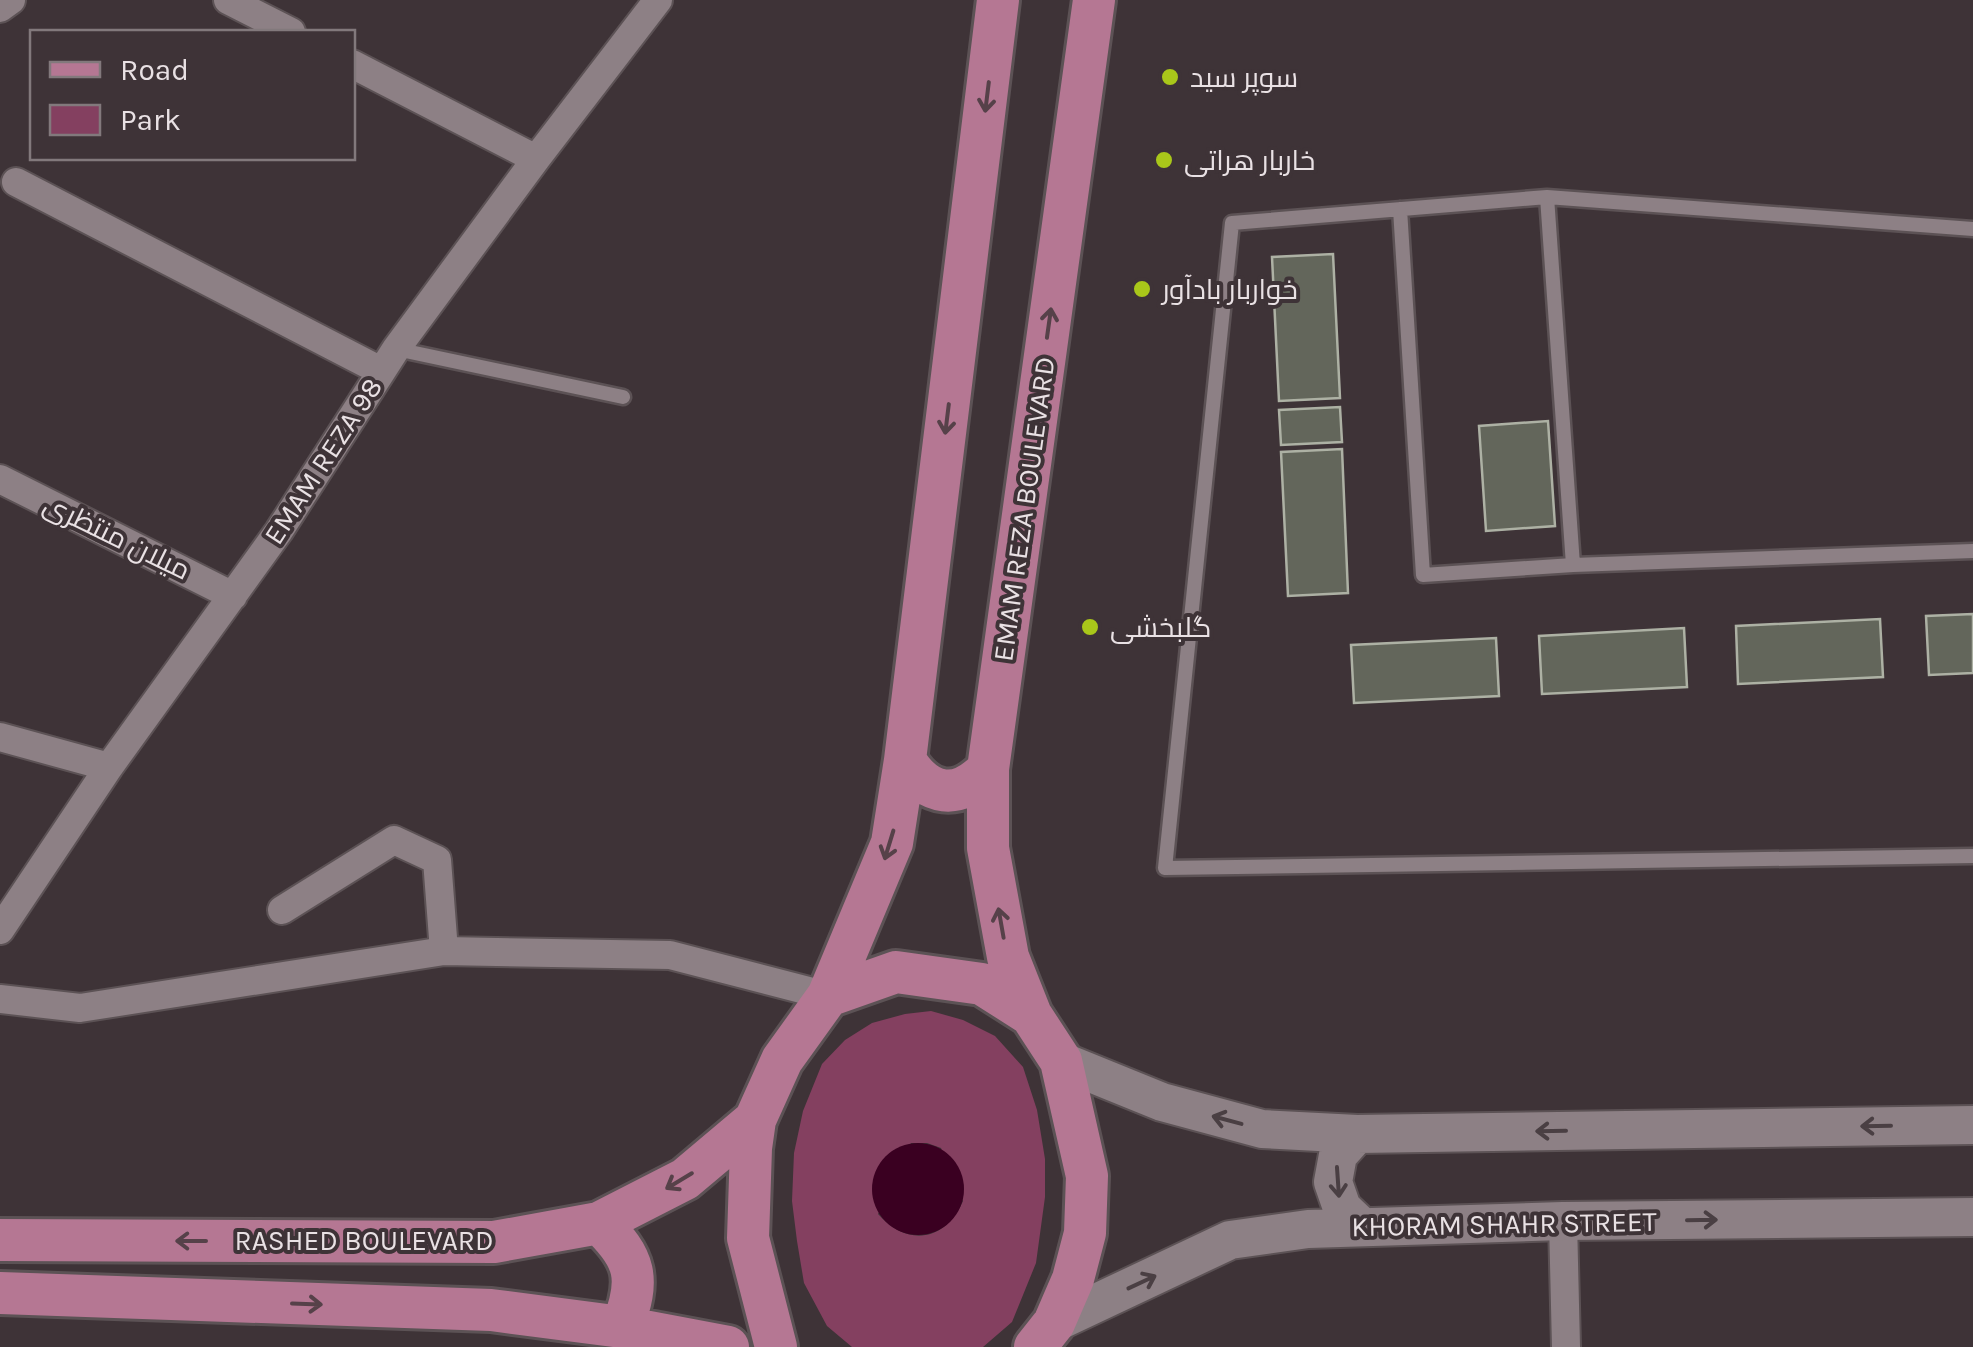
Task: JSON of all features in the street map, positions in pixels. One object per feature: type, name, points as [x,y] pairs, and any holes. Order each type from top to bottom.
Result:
[{"type":"main road","points":[[776,1347],[748,1238],[750,1148],[755,1120],[782,1060],[828,996],[892,843],[906,760],[998,0]]},
{"type":"main road","name":"EMAM REZA BOULEVARD","points":[[1030,1015],[1008,958],[988,848],[988,768],[1094,0]]},
{"type":"main road","points":[[906,760],[916,778],[934,789],[954,791],[974,784],[988,768]]},
{"type":"main road","points":[[828,996],[896,972],[982,984],[1030,1015],[1061,1061],[1087,1176],[1085,1233],[1073,1279],[1044,1335]]},
{"type":"main road","points":[[1061,1061],[1162,1102],[1262,1129],[1357,1134],[1973,1125]]},
{"type":"main road","name":"RASHED BOULEVARD","points":[[0,1240],[494,1242],[599,1223],[685,1180],[755,1120]]},
{"type":"main road","points":[[1357,1134],[1338,1155],[1333,1182],[1342,1208],[1362,1226]]},
{"type":"main road","name":"KHORAM SHAHR STREET","points":[[1044,1335],[1230,1240],[1308,1229],[1563,1221],[1973,1217]]},
{"type":"main road","points":[[599,1223],[620,1243],[632,1270],[632,1300],[622,1327]]},
{"type":"main road","points":[[0,1294],[490,1310],[622,1327],[728,1347]]},
{"type":"street","points":[[0,8],[11,0]]},
{"type":"street","points":[[228,0],[287,30]]},
{"type":"street","name":"EMAM REZA 98","points":[[0,930],[109,767],[279,531],[389,360],[658,0]]},
{"type":"street","points":[[355,66],[536,159]]},
{"type":"street","points":[[16,182],[389,360]]},
{"type":"street","name":"میلان منتظری","points":[[0,479],[234,596]]},
{"type":"street","points":[[0,737],[109,767]]},
{"type":"street","points":[[282,910],[394,840],[437,860],[444,951]]},
{"type":"street","points":[[0,999],[80,1008],[444,951],[670,956],[828,996]]},
{"type":"street","points":[[1563,1221],[1566,1347]]},
{"type":"lane","points":[[1546,197],[1573,565]]},
{"type":"lane","points":[[1973,229],[1546,197],[1232,223],[1164,868],[1973,856]]},
{"type":"lane","points":[[1400,209],[1424,575],[1573,565],[1973,552]]},
{"type":"lane","points":[[389,360],[624,397]]},
{"type":"green space","points":[[931,1011],[963,1020],[995,1036],[1023,1067],[1037,1110],[1045,1159],[1045,1197],[1036,1263],[1012,1322],[983,1347],[852,1347],[827,1326],[804,1283],[792,1201],[794,1153],[803,1111],[822,1064],[845,1040],[872,1023]],"holes":[[[911,1143],[941,1148],[963,1201],[955,1215],[936,1232],[913,1235],[889,1225],[878,1214]]]},
{"type":"shaded area","points":[[909,1143],[927,1143],[944,1150],[957,1163],[964,1189],[957,1215],[944,1228],[927,1235],[909,1235],[892,1228],[879,1215],[872,1198],[872,1180],[879,1163],[892,1150]]},
{"type":"building","points":[[1333,254],[1340,398],[1279,401],[1272,257]]},
{"type":"building","points":[[1340,407],[1342,442],[1281,445],[1279,410]]},
{"type":"building","points":[[1548,421],[1555,526],[1486,531],[1479,426]]},
{"type":"building","points":[[1342,449],[1348,593],[1288,596],[1281,452]]},
{"type":"building","points":[[1973,614],[1973,673],[1929,675],[1926,616]]},
{"type":"building","points":[[1880,619],[1883,677],[1738,684],[1736,626]]},
{"type":"building","points":[[1684,628],[1687,687],[1542,694],[1539,636]]},
{"type":"building","points":[[1496,638],[1499,696],[1354,703],[1351,645]]},
{"type":"place","name":"سوپر سید","points":[[1170,77]]},
{"type":"place","name":"خاربار هراتی","points":[[1164,160]]},
{"type":"place","name":"خواربار بادآور","points":[[1142,289]]},
{"type":"place","name":"گلبخشی","points":[[1090,627]]}]
